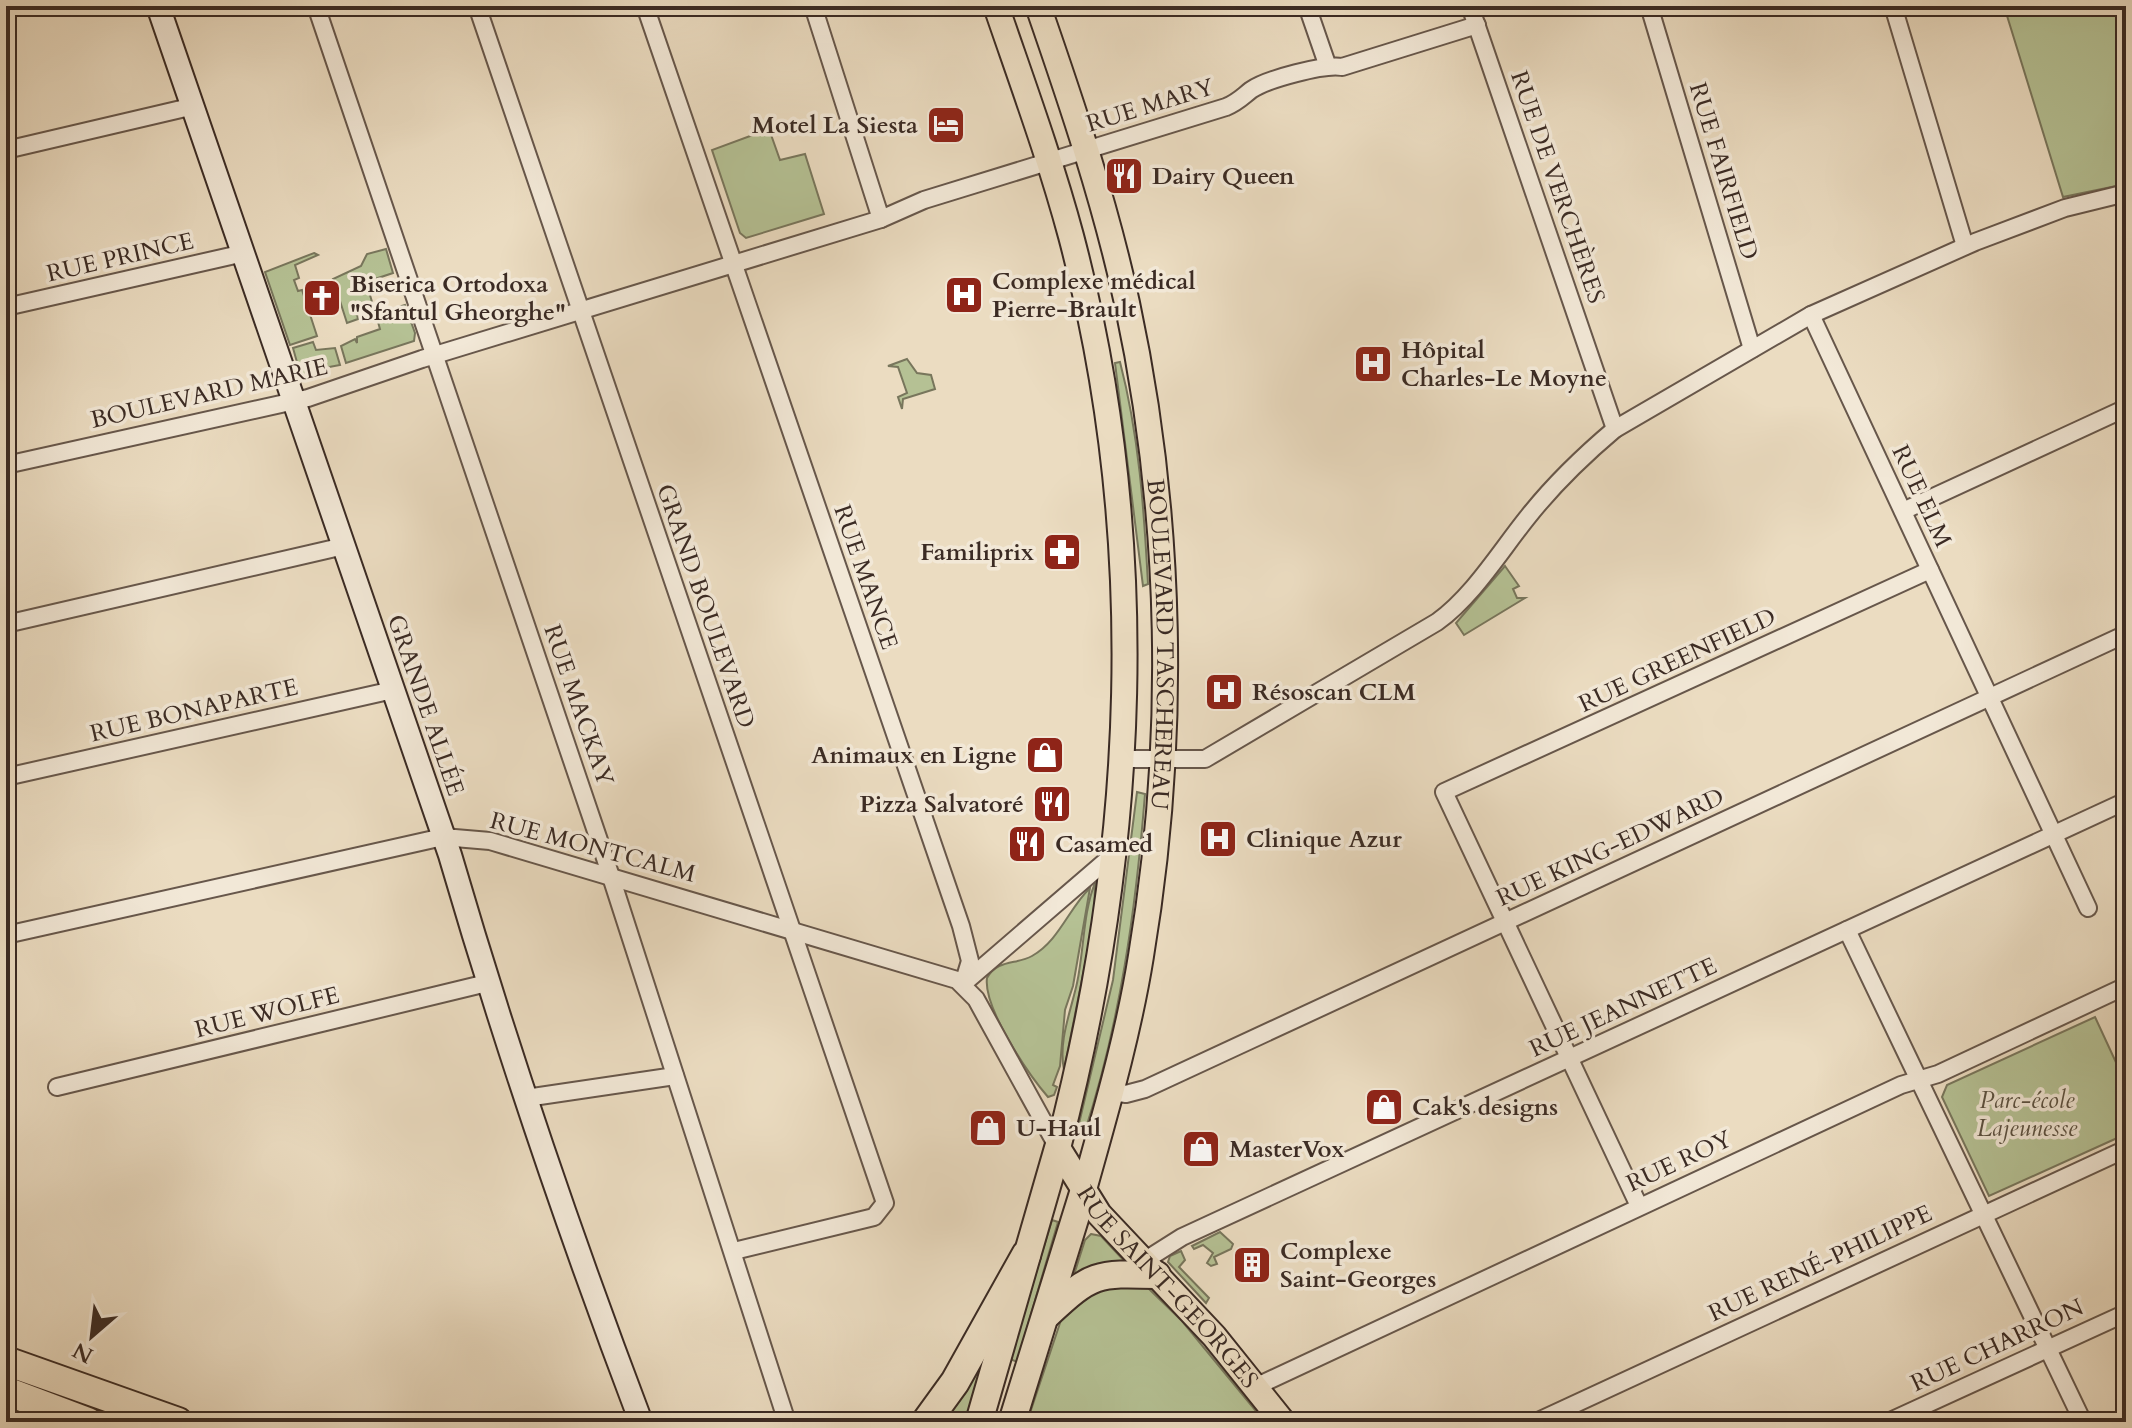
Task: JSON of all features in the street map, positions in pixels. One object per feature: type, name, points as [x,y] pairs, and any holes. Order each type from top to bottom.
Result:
[{"type":"highway","name":"BOULEVARD TASCHEREAU","points":[[979,1422],[1058,1148]]},
{"type":"highway","name":"BOULEVARD TASCHEREAU","points":[[1012,1422],[1083,1193]]},
{"type":"highway","points":[[926,1422],[955,1382],[1026,1255]]},
{"type":"highway","points":[[1047,1315],[1075,1289],[1095,1277],[1150,1268]]},
{"type":"highway","points":[[6,1361],[172,1420],[198,1422]]},
{"type":"highway","points":[[6,1391],[88,1422]]},
{"type":"main road","name":"GRANDE ALLÉE","points":[[158,6],[443,837],[487,983],[585,1275],[641,1422]]},
{"type":"main road","name":"BOULEVARD TASCHEREAU","points":[[996,6],[1049,162],[1090,320],[1114,458],[1126,618],[1123,759],[1116,852],[1093,1003],[1058,1148]]},
{"type":"main road","name":"BOULEVARD TASCHEREAU","points":[[1038,6],[1086,150],[1127,303],[1151,437],[1165,625],[1163,761],[1147,917],[1112,1092],[1083,1193]]},
{"type":"main road","name":"RUE SAINT-GEORGES","points":[[1058,1148],[1083,1193],[1283,1422]]},
{"type":"street","name":"RUE MACKAY","points":[[316,6],[610,874],[787,1422]]},
{"type":"street","name":"GRAND BOULEVARD","points":[[477,6],[885,1203],[874,1217],[734,1251]]},
{"type":"street","name":"RUE MANCE","points":[[645,6],[961,926],[970,961],[963,984]]},
{"type":"street","points":[[813,6],[881,219]]},
{"type":"street","points":[[1307,6],[1327,64]]},
{"type":"street","name":"RUE DE VERCHÈRES","points":[[1470,6],[1615,429]]},
{"type":"street","name":"RUE FAIRFIELD","points":[[1649,6],[1752,349]]},
{"type":"street","points":[[1893,6],[1965,246]]},
{"type":"street","name":"RUE MARY","points":[[881,219],[924,200],[1242,101],[1252,90],[1327,64],[1342,67],[1477,25]]},
{"type":"street","points":[[6,150],[194,106]]},
{"type":"street","points":[[1123,759],[1197,760],[1215,754],[1452,611],[1573,466],[1615,429],[1811,315],[1965,246],[2065,208],[2126,193]]},
{"type":"street","name":"BOULEVARD MARIE","points":[[6,465],[294,400],[881,219]]},
{"type":"street","name":"RUE PRINCE","points":[[6,307],[244,253]]},
{"type":"street","name":"RUE ELM","points":[[1811,315],[2088,908]]},
{"type":"street","points":[[1903,511],[2126,408]]},
{"type":"street","points":[[6,624],[344,546]]},
{"type":"street","name":"RUE GREENFIELD","points":[[1506,922],[1444,792],[1930,570]]},
{"type":"street","name":"RUE KING-EDWARD","points":[[1112,1092],[1126,1094],[1145,1089],[2126,634]]},
{"type":"street","name":"RUE BONAPARTE","points":[[6,777],[393,690]]},
{"type":"street","name":"RUE JEANNETTE","points":[[1150,1268],[1182,1237],[2126,801]]},
{"type":"street","name":"RUE MONTCALM","points":[[6,935],[443,837],[490,841],[610,874],[963,984]]},
{"type":"street","points":[[1058,1148],[976,999],[963,984],[1116,852]]},
{"type":"street","points":[[1506,922],[1639,1206]]},
{"type":"street","points":[[1847,930],[2083,1422]]},
{"type":"street","name":"RUE WOLFE","points":[[57,1087],[487,983]]},
{"type":"street","name":"RUE ROY","points":[[1255,1387],[1639,1206],[1920,1078],[1938,1074],[2126,986]]},
{"type":"street","points":[[526,1098],[675,1076]]},
{"type":"street","name":"RUE RENÉ-PHILIPPE","points":[[1536,1422],[2126,1149]]},
{"type":"street","name":"RUE CHARRON","points":[[1888,1422],[2126,1313]]},
{"type":"green space","points":[[2004,6],[2126,6],[2126,184],[2063,197]]},
{"type":"green space","points":[[769,129],[780,160],[805,154],[824,214],[746,238],[740,233],[712,150]]},
{"type":"green space","points":[[386,249],[393,273],[366,282],[373,305],[356,310],[358,319],[347,323],[333,279],[361,266],[367,254]]},
{"type":"green space","points":[[314,253],[318,255],[295,265],[299,278],[294,280],[298,291],[302,290],[317,336],[290,345],[265,272]]},
{"type":"green space","points":[[405,305],[415,333],[414,341],[346,363],[341,346],[355,339],[357,343],[357,337],[380,329],[378,322],[384,320],[381,312]]},
{"type":"green space","points":[[313,342],[316,350],[335,348],[340,365],[308,371],[306,376],[300,373],[293,348]]},
{"type":"green space","points":[[907,359],[917,373],[931,375],[935,389],[903,399],[902,409],[898,397],[907,393],[898,367],[888,366]]},
{"type":"green space","points":[[1120,362],[1140,472],[1148,584],[1143,586],[1115,363]]},
{"type":"green space","points":[[1505,566],[1519,586],[1513,589],[1517,598],[1525,598],[1464,635],[1456,623]]},
{"type":"green space","points":[[1137,792],[1145,794],[1125,966],[1097,1093],[1084,1134],[1077,1132],[1113,980]]},
{"type":"green space","points":[[1095,883],[1094,919],[1064,1070],[1064,1037]]},
{"type":"green space","points":[[1090,888],[1073,986],[1065,1010],[1060,1066],[1053,1085],[1057,1087],[1054,1095],[1048,1097],[1019,1058],[1000,1023],[992,1006],[987,978],[996,968],[1026,959],[1041,950]]},
{"type":"green space","name":"Parc-école Lajeunesse","points":[[2095,1017],[2126,1084],[2126,1134],[1989,1196],[1942,1097],[1947,1085]]},
{"type":"green space","points":[[1052,1220],[1058,1222],[1017,1362],[1010,1359]]},
{"type":"green space","points":[[1220,1232],[1233,1244],[1231,1249],[1214,1257],[1217,1264],[1211,1266],[1207,1263],[1213,1253],[1203,1245],[1194,1249],[1192,1246]]},
{"type":"green space","points":[[1091,1234],[1101,1236],[1129,1266],[1072,1281],[1085,1240]]},
{"type":"green space","points":[[1181,1251],[1185,1260],[1179,1267],[1209,1298],[1206,1303],[1168,1262],[1170,1256]]},
{"type":"green space","points":[[1090,1286],[1148,1288],[1182,1321],[1265,1422],[1170,1422],[1145,1415],[1121,1415],[1086,1422],[1027,1422],[1066,1309]]},
{"type":"green space","points":[[995,1330],[966,1422],[935,1422]]},
{"type":"place","name":"Motel La Siesta","points":[[946,125]]},
{"type":"place","name":"Dairy Queen","points":[[1124,176]]},
{"type":"place","name":"Complexe médical Pierre-Brault","points":[[964,295]]},
{"type":"place","name":"Biserica Ortodoxa \"Sfantul Gheorghe\"","points":[[322,298]]},
{"type":"place","name":"Hôpital Charles-Le Moyne","points":[[1373,364]]},
{"type":"place","name":"Familiprix","points":[[1062,552]]},
{"type":"place","name":"Résoscan CLM","points":[[1224,692]]},
{"type":"place","name":"Animaux en Ligne","points":[[1045,755]]},
{"type":"place","name":"Pizza Salvatoré","points":[[1052,804]]},
{"type":"place","name":"Clinique Azur","points":[[1218,839]]},
{"type":"place","name":"Casamed","points":[[1027,844]]},
{"type":"place","name":"Cak's designs","points":[[1384,1107]]},
{"type":"place","name":"U-Haul","points":[[988,1128]]},
{"type":"place","name":"MasterVox","points":[[1201,1149]]},
{"type":"place","name":"Complexe Saint-Georges","points":[[1252,1265]]}]
